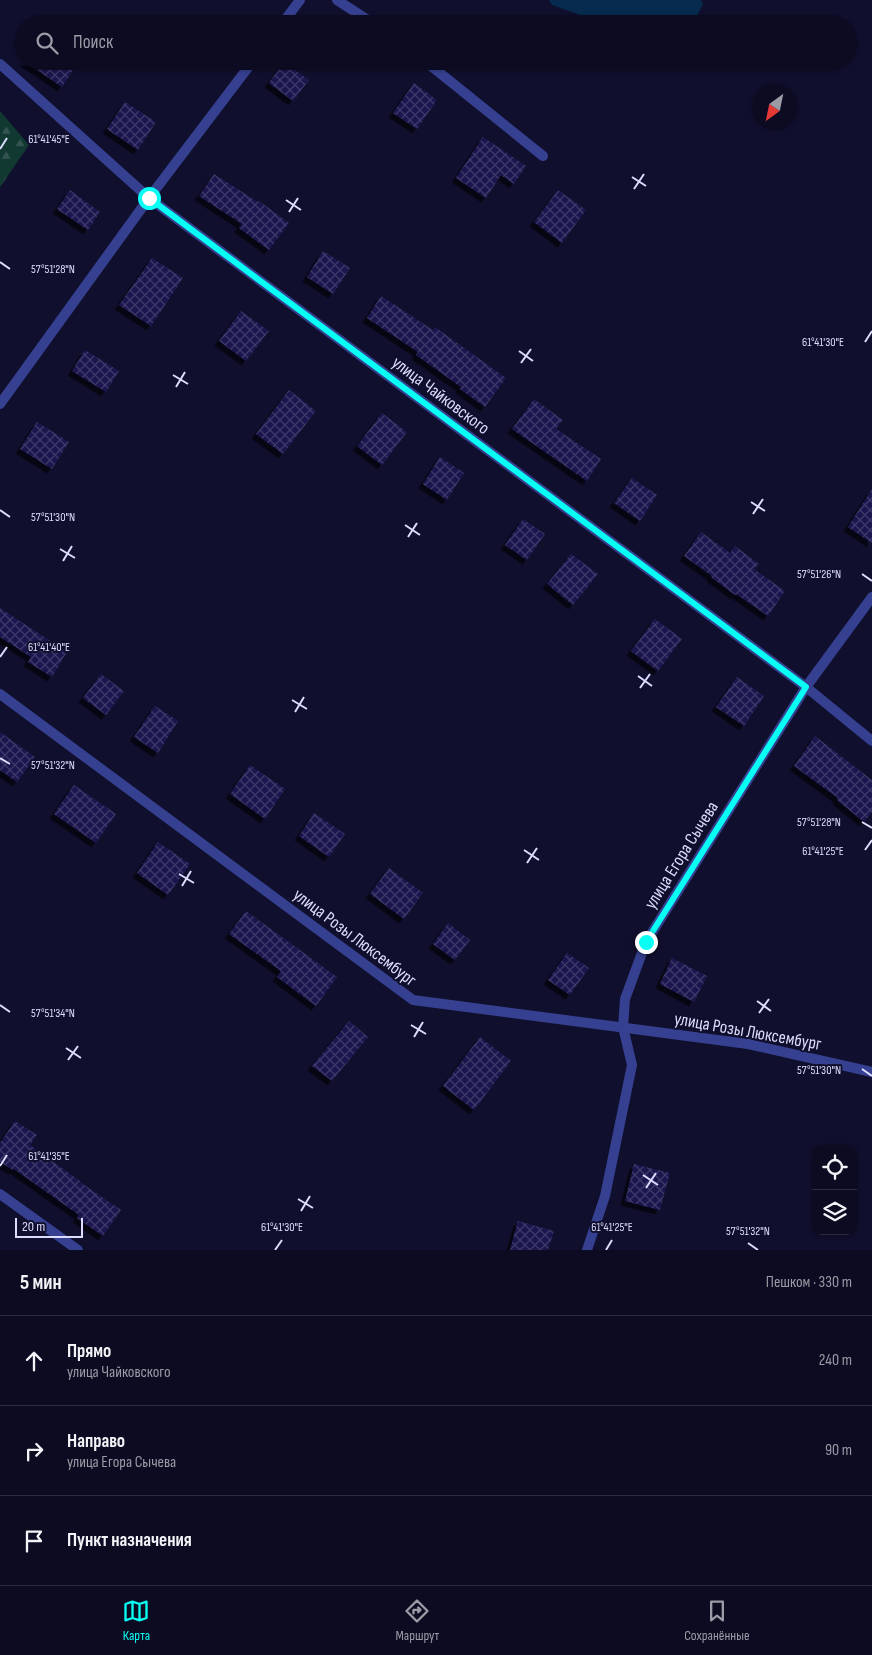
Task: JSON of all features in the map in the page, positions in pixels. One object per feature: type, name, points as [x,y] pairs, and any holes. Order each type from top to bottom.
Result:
[{"type":"street","points":[[289,15],[300,0]]},
{"type":"street","points":[[337,0],[360,15]]},
{"type":"street","name":"улица Чайковского","points":[[0,64],[149,198],[806,687],[872,741]]},
{"type":"street","points":[[0,404],[149,198],[246,70]]},
{"type":"street","points":[[436,70],[543,156]]},
{"type":"street","name":"улица Егора Сычева","points":[[587,1250],[605,1196],[632,1065],[623,1027],[626,999],[646,942],[806,687],[872,597]]},
{"type":"street","name":"улица Розы Люксембург","points":[[0,694],[414,1000],[748,1044],[872,1072]]},
{"type":"street","points":[[0,1194],[78,1250]]},
{"type":"green space","points":[[0,111],[29,145],[0,187]]},
{"type":"water","points":[[549,0],[701,0],[703,4],[698,15],[580,15],[552,5]]},
{"type":"building","points":[[37,70],[73,70],[62,87]]},
{"type":"building","points":[[278,70],[295,70],[309,80],[293,101],[269,83]]},
{"type":"building","points":[[414,83],[437,100],[417,129],[393,113]]},
{"type":"building","points":[[125,102],[156,122],[138,150],[107,129]]},
{"type":"building","points":[[483,137],[526,166],[514,184],[501,175],[486,198],[456,178]]},
{"type":"building","points":[[214,174],[259,201],[289,223],[269,250],[239,228],[242,224],[199,196]]},
{"type":"building","points":[[70,190],[100,212],[88,230],[57,209]]},
{"type":"building","points":[[558,190],[586,210],[562,243],[534,222]]},
{"type":"building","points":[[323,251],[350,268],[333,294],[307,277]]},
{"type":"building","points":[[152,258],[183,278],[151,326],[119,305]]},
{"type":"building","points":[[381,296],[433,330],[435,327],[506,378],[485,407],[460,389],[461,387],[416,355],[418,352],[367,318]]},
{"type":"building","points":[[241,311],[269,331],[246,361],[219,341]]},
{"type":"building","points":[[85,350],[119,371],[106,392],[72,371]]},
{"type":"building","points":[[289,390],[316,411],[283,454],[256,434]]},
{"type":"building","points":[[534,399],[563,420],[556,429],[601,459],[587,481],[512,429]]},
{"type":"building","points":[[382,413],[407,432],[382,465],[357,446]]},
{"type":"building","points":[[37,422],[69,442],[52,469],[20,449]]},
{"type":"building","points":[[440,457],[464,473],[447,500],[423,484]]},
{"type":"building","points":[[632,478],[657,495],[640,521],[614,503]]},
{"type":"building","points":[[872,489],[872,543],[848,527]]},
{"type":"building","points":[[523,519],[545,534],[527,560],[505,545]]},
{"type":"building","points":[[701,532],[730,553],[735,546],[759,564],[754,569],[785,591],[768,616],[735,595],[684,556]]},
{"type":"building","points":[[571,554],[598,574],[573,605],[547,584]]},
{"type":"building","points":[[0,608],[67,652],[52,677],[28,662],[31,657],[0,637]]},
{"type":"building","points":[[655,619],[682,639],[658,671],[631,651]]},
{"type":"building","points":[[101,674],[124,691],[106,715],[83,698]]},
{"type":"building","points":[[737,677],[764,696],[744,726],[716,707]]},
{"type":"building","points":[[155,706],[178,721],[158,753],[134,737]]},
{"type":"building","points":[[0,732],[35,757],[17,782],[0,770]]},
{"type":"building","points":[[815,736],[872,780],[872,812],[864,822],[837,800],[838,798],[794,766]]},
{"type":"building","points":[[250,765],[285,789],[265,819],[230,794]]},
{"type":"building","points":[[74,785],[116,814],[96,843],[54,814]]},
{"type":"building","points":[[314,813],[345,834],[329,857],[299,836]]},
{"type":"building","points":[[158,842],[190,864],[168,895],[137,873]]},
{"type":"building","points":[[389,868],[423,893],[404,919],[370,894]]},
{"type":"building","points":[[246,911],[337,977],[316,1006],[277,977],[281,971],[229,934]]},
{"type":"building","points":[[448,923],[470,940],[455,960],[433,944]]},
{"type":"building","points":[[567,953],[589,968],[570,995],[548,980]]},
{"type":"building","points":[[672,958],[707,976],[694,1002],[660,984]]},
{"type":"building","points":[[349,1021],[368,1037],[332,1081],[312,1066]]},
{"type":"building","points":[[480,1037],[511,1061],[474,1110],[443,1086]]},
{"type":"building","points":[[15,1121],[37,1135],[30,1145],[121,1210],[103,1236],[77,1218],[79,1215],[14,1169],[0,1162],[0,1143]]},
{"type":"building","points":[[634,1164],[670,1173],[660,1210],[625,1201]]},
{"type":"building","points":[[518,1221],[554,1231],[548,1250],[510,1250]]},
{"type":"route","points":[[149,198],[806,687],[646,942]]}]
